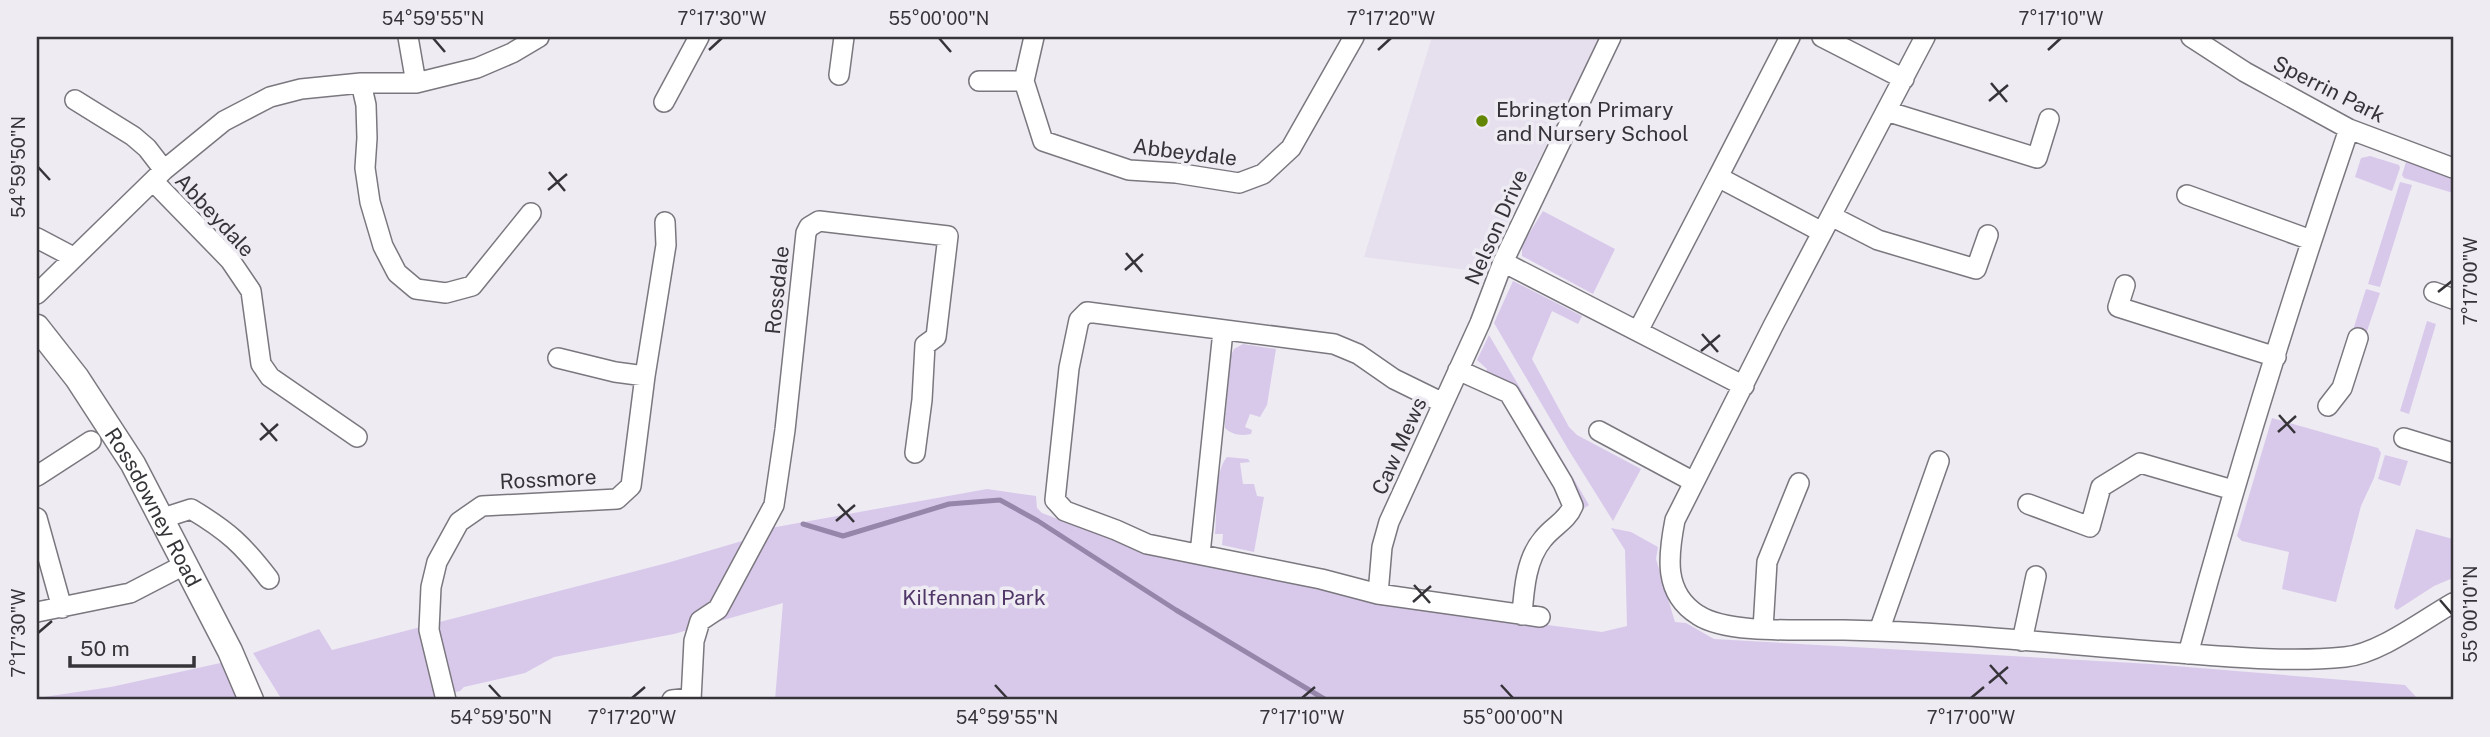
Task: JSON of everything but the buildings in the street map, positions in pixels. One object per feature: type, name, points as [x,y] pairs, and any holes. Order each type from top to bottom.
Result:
[{"type":"main road","name":"Rossdowney Road","points":[[37,327],[108,422],[133,464],[186,564],[251,700]]},
{"type":"street","points":[[408,37],[416,83]]},
{"type":"street","name":"Abbeydale","points":[[37,294],[159,176],[224,121],[270,97],[301,89],[361,83],[416,83],[477,68],[512,53],[539,37]]},
{"type":"street","points":[[664,102],[699,37]]},
{"type":"street","points":[[839,75],[844,37]]},
{"type":"street","points":[[979,81],[1024,81],[1034,37]]},
{"type":"street","name":"Abbeydale","points":[[1024,81],[1043,141],[1129,170],[1176,173],[1239,183],[1264,174],[1291,148],[1354,37]]},
{"type":"street","name":"Nelson Drive","points":[[1480,323],[1503,262],[1611,37]]},
{"type":"street","points":[[1638,331],[1790,37]]},
{"type":"street","points":[[1822,37],[1904,79]]},
{"type":"street","points":[[1926,37],[1826,224],[1675,520],[1669,570],[1679,599],[1698,616],[1721,625],[1763,629],[1878,631],[2256,658],[2348,657],[2379,646],[2453,603]]},
{"type":"street","name":"Sperrin Park","points":[[2191,37],[2245,72],[2349,129],[2453,167]]},
{"type":"street","points":[[361,83],[366,105],[365,168],[370,202],[383,246],[397,273],[416,289],[446,293],[472,286],[531,213]]},
{"type":"street","name":"Abbeydale","points":[[75,100],[133,136],[147,148],[159,176],[230,260],[251,291],[261,364],[270,377],[357,437]]},
{"type":"street","points":[[1886,111],[2037,158],[2049,119]]},
{"type":"street","points":[[2188,654],[2233,490],[2311,240],[2349,129]]},
{"type":"street","points":[[1718,177],[1826,224],[1976,269],[1988,235]]},
{"type":"street","points":[[2187,195],[2311,240]]},
{"type":"street","name":"Rossdale","points":[[685,699],[694,641],[700,621],[719,609],[774,505],[785,430],[806,233],[809,227],[818,221],[948,236],[936,337],[925,345],[915,453]]},
{"type":"street","name":"Rossmore","points":[[446,700],[429,630],[431,587],[437,562],[459,522],[482,506],[617,499],[631,486],[664,258],[665,222]]},
{"type":"street","points":[[37,238],[73,257]]},
{"type":"street","points":[[1503,262],[1744,386]]},
{"type":"street","points":[[2125,285],[2118,307],[2276,357]]},
{"type":"street","points":[[2434,292],[2453,299]]},
{"type":"street","points":[[1443,403],[1394,379],[1358,354],[1334,344],[1087,312],[1077,326],[1069,368],[1055,499],[1065,511],[1147,544],[1321,579],[1378,594],[1531,616],[1524,585],[1532,557],[1543,538],[1570,514],[1573,506],[1563,483],[1509,393],[1458,370]]},
{"type":"street","name":"Caw Mews","points":[[1378,594],[1382,547],[1390,523],[1480,323]]},
{"type":"street","points":[[1200,554],[1223,331]]},
{"type":"street","points":[[2328,406],[2342,388],[2358,338]]},
{"type":"street","points":[[558,358],[615,372],[645,376]]},
{"type":"street","points":[[1599,430],[1694,482]]},
{"type":"street","points":[[2404,438],[2453,453]]},
{"type":"street","points":[[37,476],[91,441]]},
{"type":"street","points":[[1878,631],[1939,461]]},
{"type":"street","points":[[2028,504],[2090,527],[2101,487],[2140,463],[2233,490]]},
{"type":"street","points":[[1763,629],[1767,562],[1799,483]]},
{"type":"street","points":[[160,519],[191,509],[222,527],[248,552],[269,579]]},
{"type":"street","points":[[37,518],[62,608]]},
{"type":"street","points":[[37,611],[130,593],[186,564]]},
{"type":"street","points":[[2022,641],[2036,576]]},
{"type":"shaded area","name":"Ebrington Primary and Nursery School","points":[[1432,37],[1600,37],[1483,272],[1364,257]]},
{"type":"green space","points":[[2370,156],[2399,165],[2392,191],[2355,177],[2361,158]]},
{"type":"green space","points":[[2406,162],[2445,174],[2453,181],[2453,193],[2404,178],[2402,175]]},
{"type":"green space","points":[[2400,182],[2412,185],[2380,287],[2368,284]]},
{"type":"green space","points":[[1543,211],[1615,249],[1593,294],[1522,256],[1522,245]]},
{"type":"green space","points":[[1513,281],[1582,316],[1578,324],[1552,311],[1532,359],[1569,427],[1577,435],[1641,469],[1613,521],[1494,323]]},
{"type":"green space","points":[[2366,289],[2380,293],[2366,334],[2353,330]]},
{"type":"green space","points":[[2427,321],[2436,324],[2409,414],[2400,411]]},
{"type":"green space","points":[[1489,335],[1589,505],[1583,509],[1582,502],[1517,391],[1486,373],[1487,369],[1477,360]]},
{"type":"green space","points":[[1243,344],[1276,349],[1267,405],[1260,417],[1250,414],[1245,427],[1252,430],[1251,434],[1244,435],[1234,434],[1225,428],[1231,355],[1234,349]]},
{"type":"green space","points":[[2272,418],[2378,448],[2381,453],[2374,478],[2361,506],[2336,602],[2282,589],[2289,552],[2242,541],[2237,536]]},
{"type":"green space","points":[[2385,455],[2408,461],[2400,486],[2378,479]]},
{"type":"green space","points":[[1227,457],[1248,459],[1250,462],[1240,463],[1243,484],[1254,484],[1257,496],[1264,497],[1254,552],[1222,545],[1223,534],[1215,534],[1218,483]]},
{"type":"green space","name":"Kilfennan Park","points":[[987,489],[1036,496],[1037,508],[1042,513],[1126,545],[1321,588],[1347,597],[1414,608],[1602,632],[1627,626],[1625,550],[1611,528],[1631,532],[1658,547],[1656,559],[1675,622],[1686,623],[1714,639],[2151,664],[2405,685],[2419,700],[775,700],[783,603],[674,634],[554,657],[525,673],[422,700],[282,700],[253,653],[319,629],[332,650],[667,563],[742,541],[765,529]]},
{"type":"green space","points":[[2416,529],[2453,539],[2453,578],[2434,586],[2397,610],[2394,607]]},
{"type":"green space","points":[[225,662],[241,700],[37,700],[37,698],[111,687]]},
{"type":"waterway","points":[[803,524],[843,536],[949,504],[1000,500],[1326,700]]},
{"type":"place","name":"Ebrington Primary and Nursery School","points":[[1482,121]]}]
